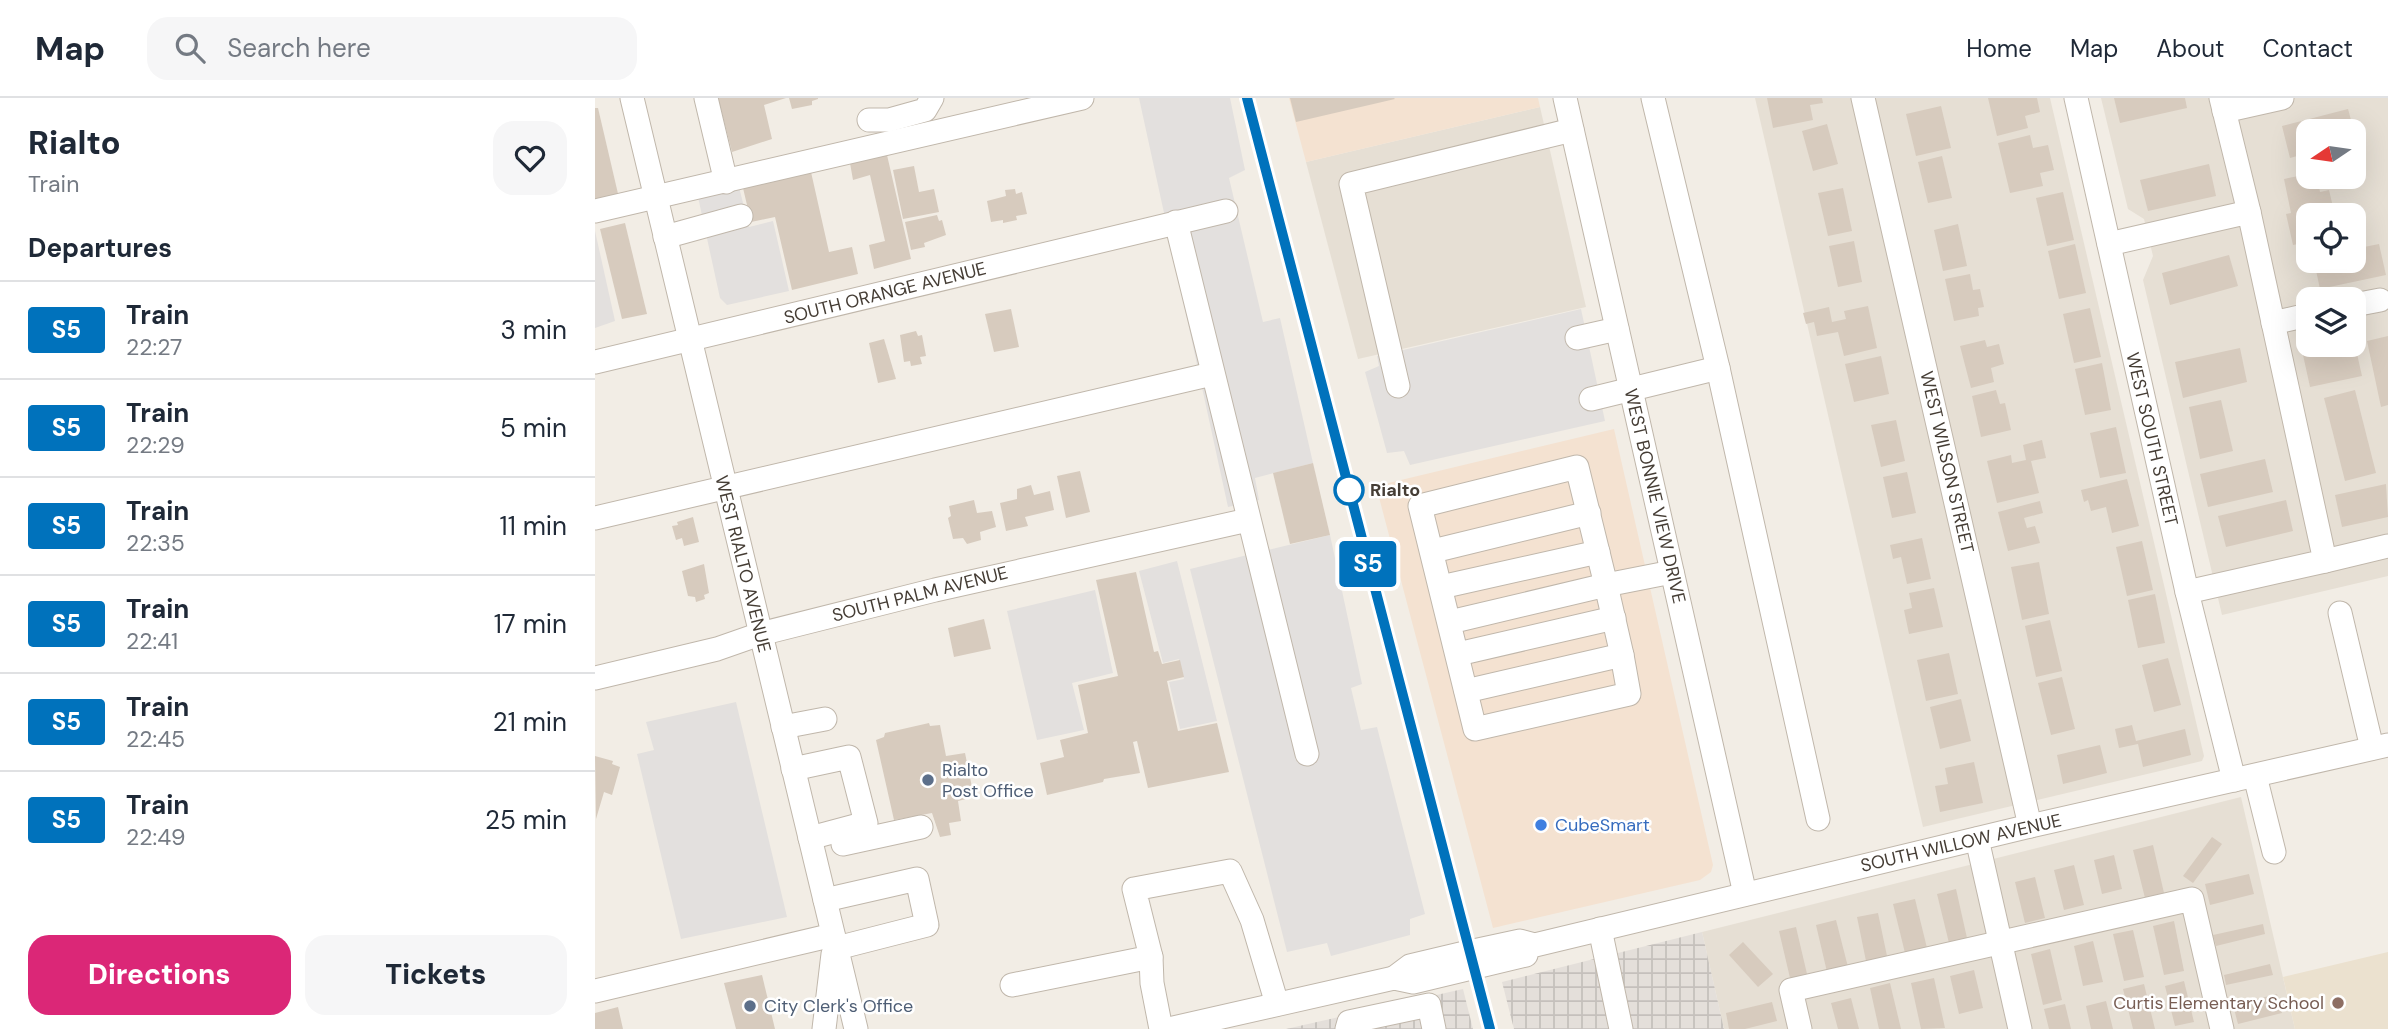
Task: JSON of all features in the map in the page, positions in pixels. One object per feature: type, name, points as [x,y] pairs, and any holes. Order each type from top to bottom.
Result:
[{"type":"street","name":"WEST RIALTO AVENUE","points":[[632,98],[856,1029]]},
{"type":"street","points":[[706,98],[726,182]]},
{"type":"street","points":[[869,120],[889,120],[925,110],[932,98]]},
{"type":"street","points":[[595,211],[1082,98]]},
{"type":"street","name":"WEST BONNIE VIEW DRIVE","points":[[1565,98],[1745,894]]},
{"type":"street","points":[[1653,98],[1718,368],[1818,819]]},
{"type":"street","name":"WEST WILSON STREET","points":[[1863,98],[2030,826]]},
{"type":"street","name":"WEST SOUTH STREET","points":[[2076,98],[2187,592],[2244,778],[2274,852]]},
{"type":"street","points":[[2282,98],[2223,105],[2325,561]]},
{"type":"street","points":[[1398,386],[1351,184],[1572,130]]},
{"type":"street","name":"SOUTH ORANGE AVENUE","points":[[595,362],[1226,211]]},
{"type":"street","points":[[2109,244],[2249,212]]},
{"type":"street","points":[[665,237],[741,216]]},
{"type":"street","points":[[1176,222],[1307,754]]},
{"type":"street","points":[[2366,303],[2380,300]]},
{"type":"street","points":[[2273,323],[2296,318]]},
{"type":"street","points":[[1577,338],[1617,329]]},
{"type":"street","points":[[1591,399],[1718,368]]},
{"type":"street","points":[[595,518],[1212,374]]},
{"type":"street","points":[[1577,467],[1589,513],[1629,694],[1475,729],[1420,506],[1577,467]]},
{"type":"street","points":[[1433,551],[1589,513]]},
{"type":"street","name":"SOUTH PALM AVENUE","points":[[595,678],[717,649],[760,634],[979,579],[1248,520]]},
{"type":"street","points":[[2187,592],[2388,546]]},
{"type":"street","points":[[1441,587],[1598,552]]},
{"type":"street","points":[[1450,622],[1672,572]]},
{"type":"street","points":[[2340,613],[2380,746]]},
{"type":"street","points":[[1458,654],[1614,618]]},
{"type":"street","points":[[1467,691],[1622,655]]},
{"type":"street","points":[[783,727],[825,719]]},
{"type":"street","name":"SOUTH WILLOW AVENUE","points":[[1168,1029],[1245,1021],[1277,1004],[1394,978],[1409,966],[1469,951],[1520,941],[1535,945],[2030,826],[2380,746]]},
{"type":"street","points":[[793,769],[849,757],[866,823],[811,844]]},
{"type":"street","points":[[811,844],[921,827]]},
{"type":"street","points":[[1977,839],[2021,1029]]},
{"type":"street","points":[[1161,1029],[1152,983],[1151,957],[1134,889],[1230,872],[1252,919],[1277,1004]]},
{"type":"street","points":[[595,991],[835,941],[927,925],[917,879],[825,900]]},
{"type":"street","points":[[1800,1029],[1791,990],[2192,899],[2222,1029]]},
{"type":"street","points":[[1600,929],[1621,1029]]},
{"type":"street","points":[[824,1029],[835,941]]},
{"type":"street","points":[[1012,985],[1151,957]]},
{"type":"street","points":[[1394,978],[1401,1010]]},
{"type":"street","points":[[1353,987],[1354,1024],[1429,1005],[1434,1029]]},
{"type":"shaded area","points":[[1139,98],[1230,98],[1245,170],[1229,178],[1263,322],[1280,318],[1313,463],[1255,478],[1259,500],[1228,507]]},
{"type":"shaded area","points":[[1289,98],[1538,98],[1540,107],[1306,162]]},
{"type":"shaded area","points":[[1755,98],[2050,98],[2204,756],[2202,761],[1923,827]]},
{"type":"shaded area","points":[[2101,98],[2388,98],[2388,576],[2222,615],[2143,280],[2153,256],[2144,219],[2128,209]]},
{"type":"shaded area","points":[[1540,107],[1586,307],[1358,359],[1306,162]]},
{"type":"shaded area","points":[[739,187],[749,227],[773,221],[789,291],[727,305],[720,298],[698,197]]},
{"type":"shaded area","points":[[595,231],[615,321],[595,328]]},
{"type":"shaded area","points":[[1581,309],[1605,421],[1410,465],[1404,451],[1387,453],[1365,372],[1379,366],[1377,356]]},
{"type":"shaded area","points":[[1614,429],[1713,865],[1711,872],[1700,880],[1493,928],[1376,486]]},
{"type":"shaded area","points":[[1330,535],[1362,684],[1351,688],[1361,730],[1377,727],[1425,914],[1410,919],[1410,935],[1331,956],[1327,943],[1287,952],[1190,569]]},
{"type":"shaded area","points":[[1177,561],[1217,721],[1180,729],[1169,682],[1184,679],[1179,659],[1163,663],[1139,571]]},
{"type":"shaded area","points":[[1095,590],[1113,673],[1072,683],[1084,730],[1037,740],[1007,611]]},
{"type":"shaded area","points":[[736,702],[787,917],[681,939],[637,754],[654,750],[646,722]]},
{"type":"shaded area","points":[[2241,797],[2295,1029],[1724,1029],[1702,932]]},
{"type":"shaded area","points":[[1702,932],[1724,1029],[1514,1029],[1502,982]]},
{"type":"shaded area","name":"Curtis Elementary School","points":[[2388,952],[2388,1029],[2295,1029],[2283,977]]},
{"type":"shaded area","points":[[1463,989],[1473,1029],[1286,1029]]},
{"type":"building","points":[[718,98],[786,98],[764,105],[772,139],[732,152]]},
{"type":"building","points":[[789,98],[818,99],[812,101],[812,105],[792,109]]},
{"type":"building","points":[[1290,98],[1394,98],[1395,99],[1296,122]]},
{"type":"building","points":[[1767,98],[1822,98],[1823,103],[1810,105],[1813,120],[1773,128]]},
{"type":"building","points":[[1988,98],[2037,98],[2040,112],[2025,116],[2028,128],[1997,136]]},
{"type":"building","points":[[2114,98],[2185,98],[2187,108],[2120,123]]},
{"type":"building","points":[[1941,106],[1951,148],[1916,156],[1906,114]]},
{"type":"building","points":[[595,108],[598,108],[619,198],[595,203]]},
{"type":"building","points":[[2348,109],[2351,119],[2309,119]]},
{"type":"building","points":[[2296,122],[2296,156],[2290,158],[2282,126]]},
{"type":"building","points":[[1827,124],[1838,164],[1813,171],[1802,131]]},
{"type":"building","points":[[2030,135],[2033,148],[2048,145],[2054,170],[2040,173],[2043,186],[2010,193],[1998,143]]},
{"type":"building","points":[[887,155],[911,259],[874,269],[869,245],[885,241],[870,175],[853,180],[850,163]]},
{"type":"building","points":[[1942,156],[1952,198],[1928,203],[1918,162]]},
{"type":"building","points":[[2209,164],[2216,196],[2148,211],[2140,180]]},
{"type":"building","points":[[914,166],[919,192],[934,189],[939,212],[903,219],[893,170]]},
{"type":"building","points":[[811,172],[829,252],[852,247],[858,274],[792,290],[775,217],[751,222],[743,188]]},
{"type":"building","points":[[2296,176],[2296,189],[2319,189],[2320,192],[2329,190],[2332,203],[2296,203],[2296,244],[2293,245],[2286,214],[2291,213],[2284,179]]},
{"type":"building","points":[[1843,188],[1852,231],[1828,236],[1818,193]]},
{"type":"building","points":[[1015,189],[1016,194],[1022,192],[1027,214],[1016,216],[1017,220],[991,222],[987,201],[1006,196],[1005,190]]},
{"type":"building","points":[[2063,192],[2074,240],[2047,246],[2036,198]]},
{"type":"building","points":[[937,215],[939,221],[942,220],[946,235],[924,243],[925,247],[911,250],[905,222]]},
{"type":"building","points":[[625,223],[647,314],[622,319],[600,229]]},
{"type":"building","points":[[1958,224],[1967,266],[1943,271],[1934,230]]},
{"type":"building","points":[[1854,241],[1862,282],[1838,287],[1829,246]]},
{"type":"building","points":[[2075,244],[2086,293],[2059,299],[2048,251]]},
{"type":"building","points":[[2379,244],[2386,275],[2320,287],[2317,273],[2366,273],[2366,247]]},
{"type":"building","points":[[2229,255],[2238,286],[2170,305],[2162,273]]},
{"type":"building","points":[[1970,274],[1973,290],[1980,289],[1984,307],[1978,308],[1979,316],[1954,321],[1945,279]]},
{"type":"building","points":[[1868,306],[1877,348],[1844,356],[1838,332],[1817,336],[1814,322],[1806,324],[1803,313],[1829,307],[1832,322],[1846,319],[1844,311]]},
{"type":"building","points":[[2090,308],[2101,357],[2074,363],[2063,314]]},
{"type":"building","points":[[1011,309],[1019,347],[994,352],[985,314]]},
{"type":"building","points":[[916,331],[918,336],[922,335],[926,356],[920,357],[922,364],[911,366],[910,361],[904,362],[900,335]]},
{"type":"building","points":[[2388,336],[2388,405],[2381,407],[2367,341]]},
{"type":"building","points":[[884,339],[896,379],[878,383],[869,343]]},
{"type":"building","points":[[1985,340],[1987,347],[1999,344],[2004,364],[1991,368],[1994,382],[1971,388],[1960,346]]},
{"type":"building","points":[[2240,348],[2247,382],[2183,398],[2175,362]]},
{"type":"building","points":[[1881,356],[1889,394],[1854,402],[1845,364]]},
{"type":"building","points":[[2303,357],[2358,357],[2362,376],[2310,387]]},
{"type":"building","points":[[2102,363],[2111,410],[2085,415],[2075,369]]},
{"type":"building","points":[[1996,390],[2000,404],[2005,403],[2011,430],[1981,437],[1972,396]]},
{"type":"building","points":[[2355,390],[2376,473],[2345,481],[2324,398]]},
{"type":"building","points":[[2221,400],[2233,451],[2200,459],[2189,407]]},
{"type":"building","points":[[1896,420],[1905,461],[1881,467],[1871,425]]},
{"type":"building","points":[[2116,427],[2126,473],[2100,478],[2090,433]]},
{"type":"building","points":[[2042,440],[2046,458],[2031,461],[2039,493],[1997,503],[1987,461],[2011,455],[2012,463],[2026,460],[2023,445]]},
{"type":"building","points":[[2265,459],[2273,492],[2208,507],[2200,474]]},
{"type":"building","name":"Rialto","points":[[1313,463],[1330,535],[1290,544],[1273,473]]},
{"type":"building","points":[[1080,471],[1090,512],[1066,518],[1057,476]]},
{"type":"building","points":[[1907,472],[1916,513],[1892,518],[1883,477]]},
{"type":"building","points":[[2127,479],[2139,526],[2112,533],[2106,507],[2091,511],[2088,500],[2084,502],[2081,490]]},
{"type":"building","points":[[2386,484],[2388,517],[2342,527],[2335,495]]},
{"type":"building","points":[[1031,485],[1034,495],[1050,491],[1054,510],[1025,517],[1028,526],[1006,531],[1000,503],[1017,499],[1017,489]]},
{"type":"building","points":[[974,500],[977,513],[992,511],[996,527],[980,532],[981,540],[967,544],[963,538],[953,539],[948,518],[951,516],[949,506]]},
{"type":"building","points":[[2286,500],[2293,531],[2226,547],[2218,516]]},
{"type":"building","points":[[2040,501],[2043,513],[2024,518],[2027,528],[2035,526],[2040,543],[2008,551],[1998,512]]},
{"type":"building","points":[[693,517],[699,542],[684,546],[682,538],[676,540],[672,526]]},
{"type":"building","points":[[1922,538],[1931,579],[1907,584],[1901,557],[1893,559],[1890,545]]},
{"type":"building","points":[[2142,541],[2153,590],[2127,596],[2116,547]]},
{"type":"building","points":[[2039,562],[2049,614],[2022,620],[2011,567]]},
{"type":"building","points":[[704,564],[709,593],[704,595],[705,599],[696,602],[695,597],[688,596],[682,571]]},
{"type":"building","points":[[1136,572],[1154,652],[1158,651],[1162,664],[1180,660],[1184,677],[1167,681],[1178,731],[1217,723],[1229,772],[1148,788],[1137,741],[1133,742],[1140,773],[1104,779],[1103,782],[1047,795],[1040,763],[1064,757],[1060,740],[1088,733],[1078,685],[1118,676],[1096,580]]},
{"type":"building","points":[[1934,588],[1943,627],[1909,634],[1904,610],[1912,608],[1909,593]]},
{"type":"building","points":[[2155,594],[2165,643],[2138,648],[2128,600]]},
{"type":"building","points":[[984,619],[991,649],[954,657],[948,628]]},
{"type":"building","points":[[2050,620],[2062,671],[2036,677],[2025,626]]},
{"type":"building","points":[[1949,653],[1958,694],[1926,701],[1917,660]]},
{"type":"building","points":[[2168,658],[2181,705],[2154,712],[2142,665]]},
{"type":"building","points":[[2062,677],[2075,729],[2051,735],[2038,683]]},
{"type":"building","points":[[1961,699],[1971,741],[1940,749],[1930,707]]},
{"type":"building","name":"Rialto Post Office","points":[[929,723],[930,726],[940,725],[946,756],[965,753],[974,797],[958,801],[961,821],[949,823],[951,835],[940,837],[932,813],[894,820],[876,740],[884,737],[885,733]]},
{"type":"building","points":[[2132,725],[2136,741],[2185,729],[2191,755],[2143,767],[2138,744],[2119,748],[2115,729]]},
{"type":"building","points":[[2100,745],[2107,773],[2063,784],[2057,755]]},
{"type":"building","points":[[595,756],[613,761],[612,764],[620,767],[612,795],[604,792],[596,819]]},
{"type":"building","points":[[1974,762],[1983,803],[1940,812],[1935,786],[1948,784],[1945,768]]},
{"type":"building","points":[[2212,837],[2222,844],[2193,883],[2183,876]]},
{"type":"building","points":[[2153,845],[2164,893],[2145,898],[2133,850]]},
{"type":"building","points":[[2114,855],[2122,889],[2102,894],[2094,860]]},
{"type":"building","points":[[2074,865],[2084,905],[2064,910],[2054,870]]},
{"type":"building","points":[[2249,874],[2254,894],[2210,905],[2205,884]]},
{"type":"building","points":[[2035,877],[2045,918],[2025,923],[2015,882]]},
{"type":"building","points":[[1956,889],[1967,938],[1949,943],[1937,894]]},
{"type":"building","points":[[1915,899],[1927,948],[1905,953],[1893,904]]},
{"type":"building","points":[[1878,913],[1887,956],[1866,961],[1857,917]]},
{"type":"building","points":[[1836,920],[1848,967],[1827,972],[1816,925]]},
{"type":"building","points":[[2174,921],[2184,971],[2164,975],[2153,926]]},
{"type":"building","points":[[2263,924],[2265,934],[2216,946],[2213,935]]},
{"type":"building","points":[[1796,927],[1807,974],[1790,978],[1779,931]]},
{"type":"building","points":[[2133,930],[2144,977],[2124,981],[2113,934]]},
{"type":"building","points":[[2093,941],[2103,982],[2083,986],[2074,946]]},
{"type":"building","points":[[1743,942],[1773,974],[1758,987],[1729,955]]},
{"type":"building","points":[[2050,949],[2062,1000],[2043,1005],[2031,954]]},
{"type":"building","points":[[2270,964],[2273,975],[2226,985],[2224,975]]},
{"type":"building","points":[[1974,970],[1983,1008],[1959,1014],[1950,976]]},
{"type":"building","name":"City Clerk's Office","points":[[762,975],[775,1029],[736,1029],[724,983]]},
{"type":"building","points":[[1934,978],[1945,1028],[1921,1029],[1911,983]]},
{"type":"building","points":[[2184,981],[2194,1022],[2175,1026],[2165,986]]},
{"type":"building","points":[[1890,983],[1901,1029],[1879,1029],[1870,988]]},
{"type":"building","points":[[2144,984],[2155,1029],[2133,1029],[2123,989]]},
{"type":"building","points":[[2277,994],[2282,1013],[2238,1024],[2233,1005]]},
{"type":"building","points":[[1851,998],[1859,1029],[1838,1029],[1831,1003]]},
{"type":"building","points":[[2106,1001],[2113,1029],[2091,1029],[2086,1006]]},
{"type":"building","points":[[1772,1002],[1777,1021],[1745,1029],[1729,1029],[1726,1013]]},
{"type":"building","points":[[2065,1004],[2071,1029],[2049,1029],[2044,1009]]},
{"type":"building","points":[[618,1007],[623,1029],[595,1029],[595,1013]]},
{"type":"railway","points":[[1247,98],[1490,1029]]},
{"type":"train","name":"S5","points":[[1247,98],[1490,1029]]},
{"type":"place","name":"Rialto","points":[[1349,490]]},
{"type":"place","name":"Rialto Post Office","points":[[928,780]]},
{"type":"place","name":"CubeSmart","points":[[1541,825]]},
{"type":"place","name":"Curtis Elementary School","points":[[2338,1003]]},
{"type":"place","name":"City Clerk's Office","points":[[750,1006]]}]
